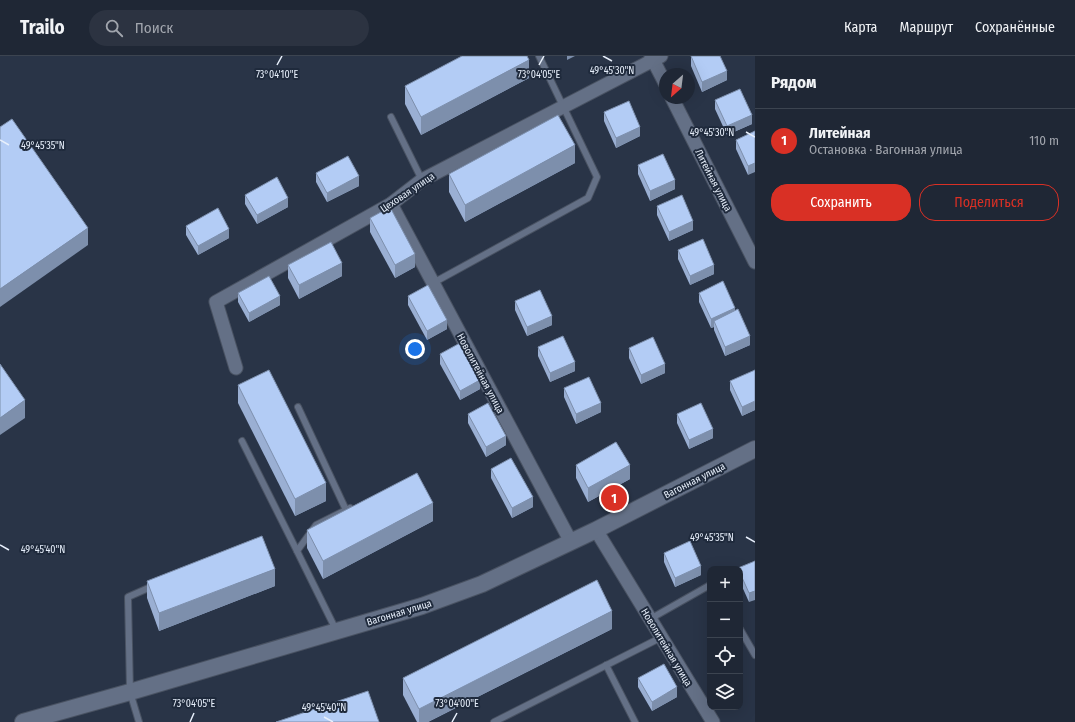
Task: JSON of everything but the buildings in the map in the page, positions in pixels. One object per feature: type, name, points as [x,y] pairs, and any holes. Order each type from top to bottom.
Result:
[{"type":"street","name":"Цеховая улица","points":[[236,368],[216,302],[391,204],[422,180],[563,107],[655,57]]},
{"type":"street","points":[[655,57],[659,68]]},
{"type":"street","name":"Литейная улица","points":[[675,104],[755,262]]},
{"type":"street","name":"Новолитейная улица","points":[[391,204],[571,542]]},
{"type":"street","name":"Вагонная улица","points":[[23,722],[422,606],[482,584],[596,530],[755,448]]},
{"type":"street","name":"Новолитейная улица","points":[[596,530],[713,722]]},
{"type":"lane","points":[[434,283],[588,198],[597,177],[539,56]]},
{"type":"lane","points":[[390,117],[422,180]]},
{"type":"lane","points":[[298,407],[346,510]]},
{"type":"lane","points":[[242,441],[336,631]]},
{"type":"lane","points":[[296,551],[316,525],[353,507]]},
{"type":"lane","points":[[139,722],[130,692],[128,597],[156,584]]},
{"type":"lane","points":[[650,619],[707,587]]},
{"type":"lane","points":[[743,634],[755,655]]},
{"type":"lane","points":[[494,722],[662,637]]},
{"type":"lane","points":[[606,665],[635,722]]},
{"type":"place","name":"Литейная","points":[[614,498]]}]
